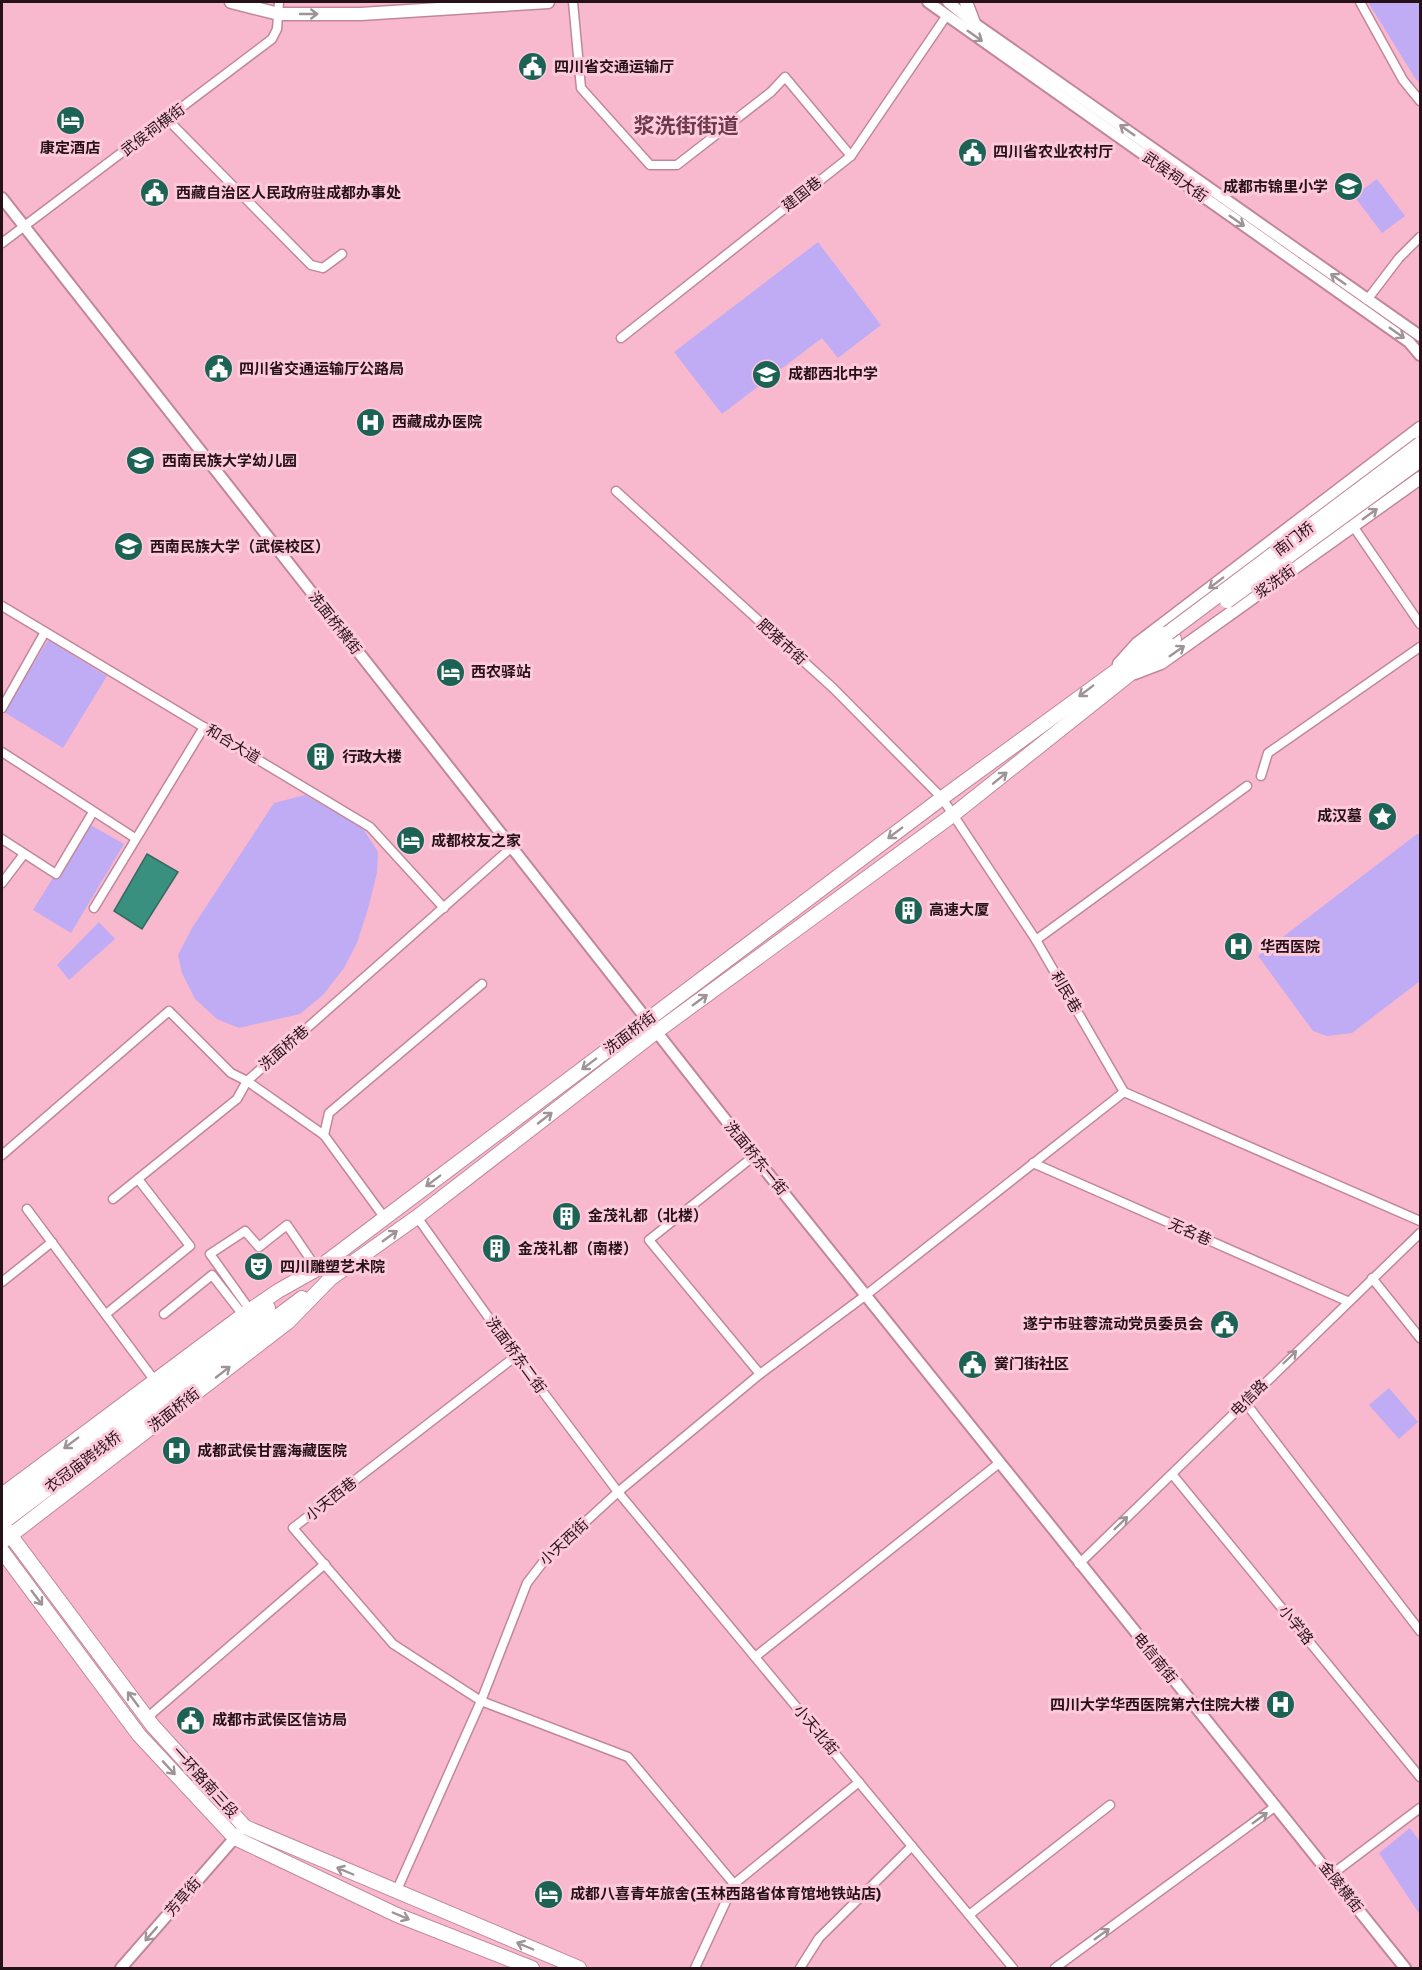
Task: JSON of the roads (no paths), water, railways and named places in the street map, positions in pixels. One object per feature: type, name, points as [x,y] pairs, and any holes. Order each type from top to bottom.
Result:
[{"type":"main road","points":[[231,2],[361,14],[548,2]]},
{"type":"main road","points":[[966,2],[974,23]]},
{"type":"main road","points":[[1120,674],[1137,644],[1420,428]]},
{"type":"main road","name":"南门桥","points":[[1171,636],[1420,444]]},
{"type":"main road","name":"南门桥","points":[[1171,636],[1420,460]]},
{"type":"main road","name":"浆洗街","points":[[954,814],[1120,674],[1161,663],[1419,481]]},
{"type":"main road","name":"浆洗街","points":[[942,798],[1171,636]]},
{"type":"main road","name":"洗面桥街","points":[[2,1495],[155,1381],[247,1322],[942,798]]},
{"type":"main road","name":"洗面桥街","points":[[247,1322],[331,1278],[417,1217],[656,1032],[954,814]]},
{"type":"main road","name":"洗面桥街","points":[[4,1531],[288,1322],[331,1278]]},
{"type":"main road","name":"衣冠庙跨线桥","points":[[2,1510],[247,1322]]},
{"type":"main road","name":"衣冠庙跨线桥","points":[[4,1531],[247,1322]]},
{"type":"main road","name":"一环路南三段","points":[[4,1531],[153,1726],[245,1827],[579,1968]]},
{"type":"main road","name":"一环路南三段","points":[[2,1551],[139,1735],[235,1838],[398,1915],[532,1968]]},
{"type":"street","points":[[573,2],[581,88],[650,165],[677,165],[771,92],[785,77],[851,156]]},
{"type":"street","name":"武侯祠大街","points":[[928,2],[1409,342],[1420,355]]},
{"type":"street","name":"武侯祠大街","points":[[948,2],[974,23],[1420,336]]},
{"type":"street","points":[[1360,2],[1403,80],[1420,101]]},
{"type":"street","name":"武侯祠横街","points":[[2,243],[272,39],[277,29],[279,8]]},
{"type":"street","name":"建国巷","points":[[621,338],[851,156],[947,15]]},
{"type":"street","points":[[166,120],[311,265],[324,268],[342,254]]},
{"type":"street","name":"洗面桥横街","points":[[2,198],[648,1020]]},
{"type":"street","points":[[1367,300],[1399,258],[1420,237]]},
{"type":"street","points":[[1395,448],[1419,481]]},
{"type":"street","name":"肥猪市街","points":[[616,491],[833,688],[942,798]]},
{"type":"street","points":[[1353,526],[1420,624]]},
{"type":"street","name":"和合大道","points":[[2,606],[370,827],[444,908]]},
{"type":"street","points":[[2,708],[45,632]]},
{"type":"street","points":[[1261,776],[1268,753],[1420,647]]},
{"type":"street","points":[[94,908],[204,727]]},
{"type":"street","points":[[2,752],[135,838]]},
{"type":"street","points":[[1036,940],[1247,786]]},
{"type":"street","name":"利民巷","points":[[942,798],[1036,940],[1124,1092]]},
{"type":"street","points":[[2,838],[56,874],[93,812]]},
{"type":"street","name":"洗面桥巷","points":[[2,1155],[169,1011],[231,1073],[247,1081],[512,847]]},
{"type":"street","points":[[2,883],[24,854]]},
{"type":"street","points":[[324,1135],[329,1113],[482,984]]},
{"type":"street","name":"洗面桥东一街","points":[[648,1020],[866,1295]]},
{"type":"street","points":[[113,1199],[237,1099],[247,1081],[324,1135],[384,1217]]},
{"type":"street","points":[[1033,1163],[1124,1092],[1420,1221]]},
{"type":"street","points":[[754,1156],[649,1240],[760,1374]]},
{"type":"street","name":"小天西街","points":[[396,1892],[481,1701],[527,1583],[536,1569],[618,1492],[760,1374],[866,1295],[1033,1163]]},
{"type":"street","name":"无名巷","points":[[1033,1163],[1347,1301]]},
{"type":"street","points":[[106,1314],[190,1246],[138,1179]]},
{"type":"street","points":[[27,1209],[155,1381]]},
{"type":"street","name":"洗面桥东二街","points":[[417,1217],[516,1356],[618,1492]]},
{"type":"street","points":[[247,1322],[210,1254],[245,1231],[259,1247],[287,1225],[317,1269]]},
{"type":"street","name":"电信路","points":[[1079,1564],[1347,1301],[1420,1233]]},
{"type":"street","points":[[2,1282],[52,1242]]},
{"type":"street","points":[[164,1314],[212,1275],[247,1322]]},
{"type":"street","points":[[1372,1278],[1420,1338]]},
{"type":"street","name":"电信南街","points":[[866,1295],[998,1464],[1276,1806]]},
{"type":"street","name":"小天西巷","points":[[516,1356],[293,1528],[393,1644],[481,1701],[628,1757],[734,1884]]},
{"type":"street","points":[[1245,1402],[1420,1631]]},
{"type":"street","points":[[755,1657],[998,1464]]},
{"type":"street","name":"小学路","points":[[1172,1474],[1420,1777]]},
{"type":"street","name":"小天北街","points":[[618,1492],[1013,1968]]},
{"type":"street","points":[[149,1716],[325,1564]]},
{"type":"street","points":[[695,1968],[734,1884],[859,1782]]},
{"type":"street","points":[[969,1915],[1110,1805]]},
{"type":"street","points":[[1055,1968],[1276,1806]]},
{"type":"street","name":"金陵横街","points":[[1276,1806],[1405,1968]]},
{"type":"street","points":[[1333,1876],[1420,1808]]},
{"type":"street","points":[[1333,1876],[1420,1814]]},
{"type":"street","name":"芳草街","points":[[121,1968],[245,1827]]},
{"type":"street","points":[[800,1968],[819,1938],[912,1846]]},
{"type":"place","name":"四川省交通运输厅","points":[[533,67]]},
{"type":"place","name":"康定酒店","points":[[70,121]]},
{"type":"place","name":"四川省农业农村厅","points":[[972,152]]},
{"type":"place","name":"成都市锦里小学","points":[[1349,187]]},
{"type":"place","name":"西藏自治区人民政府驻成都办事处","points":[[155,193]]},
{"type":"place","name":"四川省交通运输厅公路局","points":[[218,369]]},
{"type":"place","name":"成都西北中学","points":[[767,374]]},
{"type":"place","name":"西藏成办医院","points":[[371,422]]},
{"type":"place","name":"西南民族大学幼儿园","points":[[141,461]]},
{"type":"place","name":"西南民族大学（武侯校区）","points":[[129,547]]},
{"type":"place","name":"西农驿站","points":[[450,672]]},
{"type":"place","name":"行政大楼","points":[[321,757]]},
{"type":"place","name":"成汉墓","points":[[1383,816]]},
{"type":"place","name":"成都校友之家","points":[[410,841]]},
{"type":"place","name":"高速大厦","points":[[908,910]]},
{"type":"place","name":"华西医院","points":[[1239,947]]},
{"type":"place","name":"金茂礼都（北楼）","points":[[567,1216]]},
{"type":"place","name":"金茂礼都（南楼）","points":[[497,1249]]},
{"type":"place","name":"四川雕塑艺术院","points":[[259,1267]]},
{"type":"place","name":"遂宁市驻蓉流动党员委员会","points":[[1224,1324]]},
{"type":"place","name":"黉门街社区","points":[[973,1364]]},
{"type":"place","name":"成都武侯甘露海藏医院","points":[[176,1451]]},
{"type":"place","name":"四川大学华西医院第六住院大楼","points":[[1281,1705]]},
{"type":"place","name":"成都市武侯区信访局","points":[[191,1720]]},
{"type":"place","name":"成都八喜青年旅舍(玉林西路省体育馆地铁站店)","points":[[549,1894]]},
{"type":"district","name":"浆洗街街道","points":[[686,125]]}]
